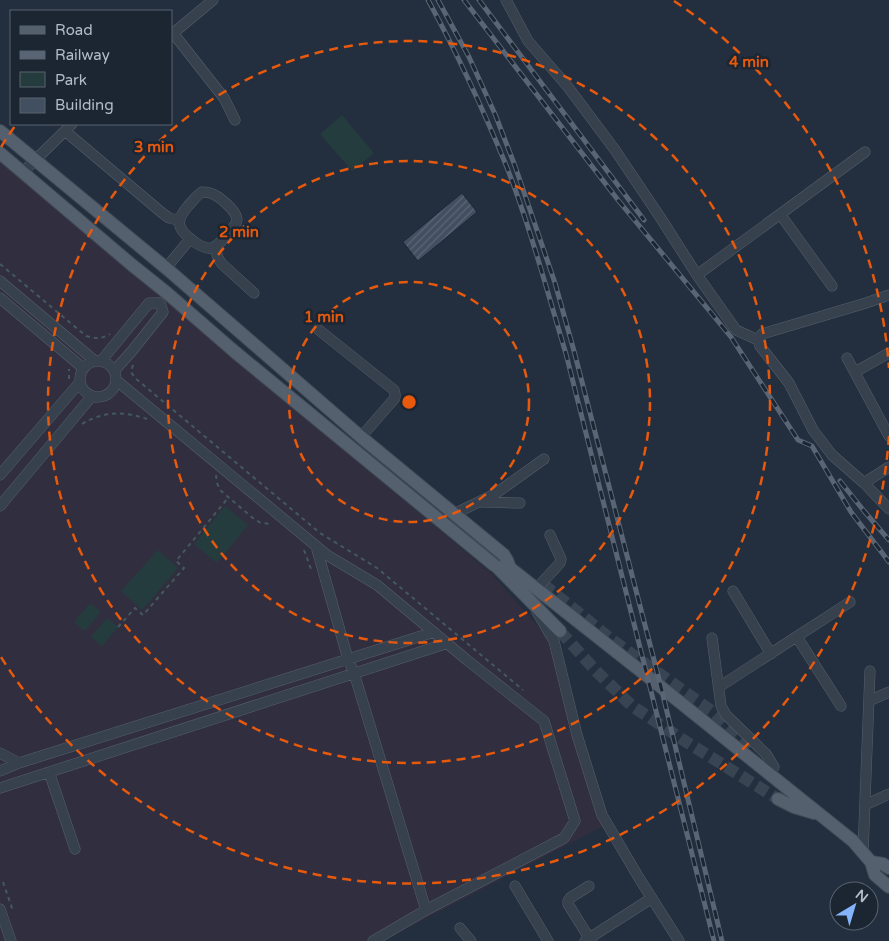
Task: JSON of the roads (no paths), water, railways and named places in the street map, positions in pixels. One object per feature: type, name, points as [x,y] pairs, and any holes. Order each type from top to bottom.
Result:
[{"type":"main road","points":[[0,131],[177,277],[360,437],[454,514],[504,564],[530,601],[560,631]]},
{"type":"main road","points":[[0,152],[132,265],[164,298],[504,564],[540,585],[822,815],[853,841],[867,857],[876,875],[889,887]]},
{"type":"main road","points":[[755,751],[797,786],[822,815]]},
{"type":"main road","points":[[778,799],[794,807],[822,815]]},
{"type":"main road","points":[[867,857],[889,868]]},
{"type":"street","points":[[213,0],[172,34],[224,98],[235,120]]},
{"type":"street","points":[[506,0],[528,41],[568,87],[604,134],[697,275],[736,330],[758,340],[760,346],[789,383],[812,430],[832,455],[864,483],[889,509]]},
{"type":"street","points":[[23,172],[68,127],[160,212],[169,218],[178,220]]},
{"type":"street","points":[[697,275],[865,152]]},
{"type":"street","points":[[202,192],[209,192],[218,196],[235,214],[236,219],[232,229],[219,245],[214,248],[208,249],[199,246],[190,239],[179,227],[178,220],[181,214],[202,192]]},
{"type":"street","points":[[780,214],[832,286]]},
{"type":"street","points":[[166,268],[190,239]]},
{"type":"street","points":[[214,248],[222,264],[254,292]]},
{"type":"street","points":[[177,277],[164,298],[163,312],[115,375],[116,384],[112,390],[102,396],[92,396],[86,392],[80,382],[83,368],[90,363],[98,361],[107,363],[115,375],[316,546],[336,561],[377,586],[544,721],[575,821],[564,838],[426,910],[373,941]]},
{"type":"street","points":[[0,281],[98,361]]},
{"type":"street","points":[[758,340],[762,334],[889,295]]},
{"type":"street","points":[[0,298],[83,368]]},
{"type":"street","points":[[98,361],[149,303],[164,298]]},
{"type":"street","points":[[319,330],[394,390],[395,398],[360,437]]},
{"type":"street","points":[[235,352],[247,338]]},
{"type":"street","points":[[855,372],[889,353]]},
{"type":"street","points":[[847,358],[886,423],[889,436]]},
{"type":"street","points":[[0,475],[80,382]]},
{"type":"street","points":[[0,506],[92,396]]},
{"type":"street","points":[[454,514],[495,494],[544,460]]},
{"type":"street","points":[[864,483],[889,467]]},
{"type":"street","points":[[480,502],[520,503]]},
{"type":"street","points":[[540,585],[560,563],[561,559],[550,535]]},
{"type":"street","points":[[316,546],[348,659],[354,673],[426,910]]},
{"type":"street","points":[[733,591],[771,654]]},
{"type":"street","points":[[530,601],[554,641],[577,735],[602,815],[679,941]]},
{"type":"street","points":[[719,687],[850,602]]},
{"type":"street","points":[[0,771],[19,763],[434,632]]},
{"type":"street","points":[[796,637],[841,706]]},
{"type":"street","points":[[712,638],[721,706],[726,715],[766,754],[774,768]]},
{"type":"street","points":[[0,788],[448,643]]},
{"type":"street","points":[[867,857],[865,805],[870,671]]},
{"type":"street","points":[[869,701],[889,692]]},
{"type":"street","points":[[0,753],[19,763]]},
{"type":"street","points":[[49,772],[75,849]]},
{"type":"street","points":[[865,805],[889,794]]},
{"type":"street","points":[[515,886],[548,941]]},
{"type":"street","points":[[590,886],[568,901],[588,940],[652,898]]},
{"type":"street","points":[[0,909],[11,941]]},
{"type":"street","points":[[460,928],[472,941]]},
{"type":"tunnel","points":[[543,584],[612,640],[713,712],[755,751]]},
{"type":"tunnel","points":[[560,631],[595,670],[632,706],[778,799]]},
{"type":"railway","points":[[428,0],[479,102],[506,165],[538,259],[566,354],[714,941]]},
{"type":"railway","points":[[438,0],[469,57],[495,114],[555,283],[661,687],[722,941]]},
{"type":"railway","points":[[464,0],[618,200],[731,337],[798,440],[812,446],[851,512],[889,562]]},
{"type":"railway","points":[[479,0],[644,220]]},
{"type":"railway","points":[[840,481],[889,540]]}]
